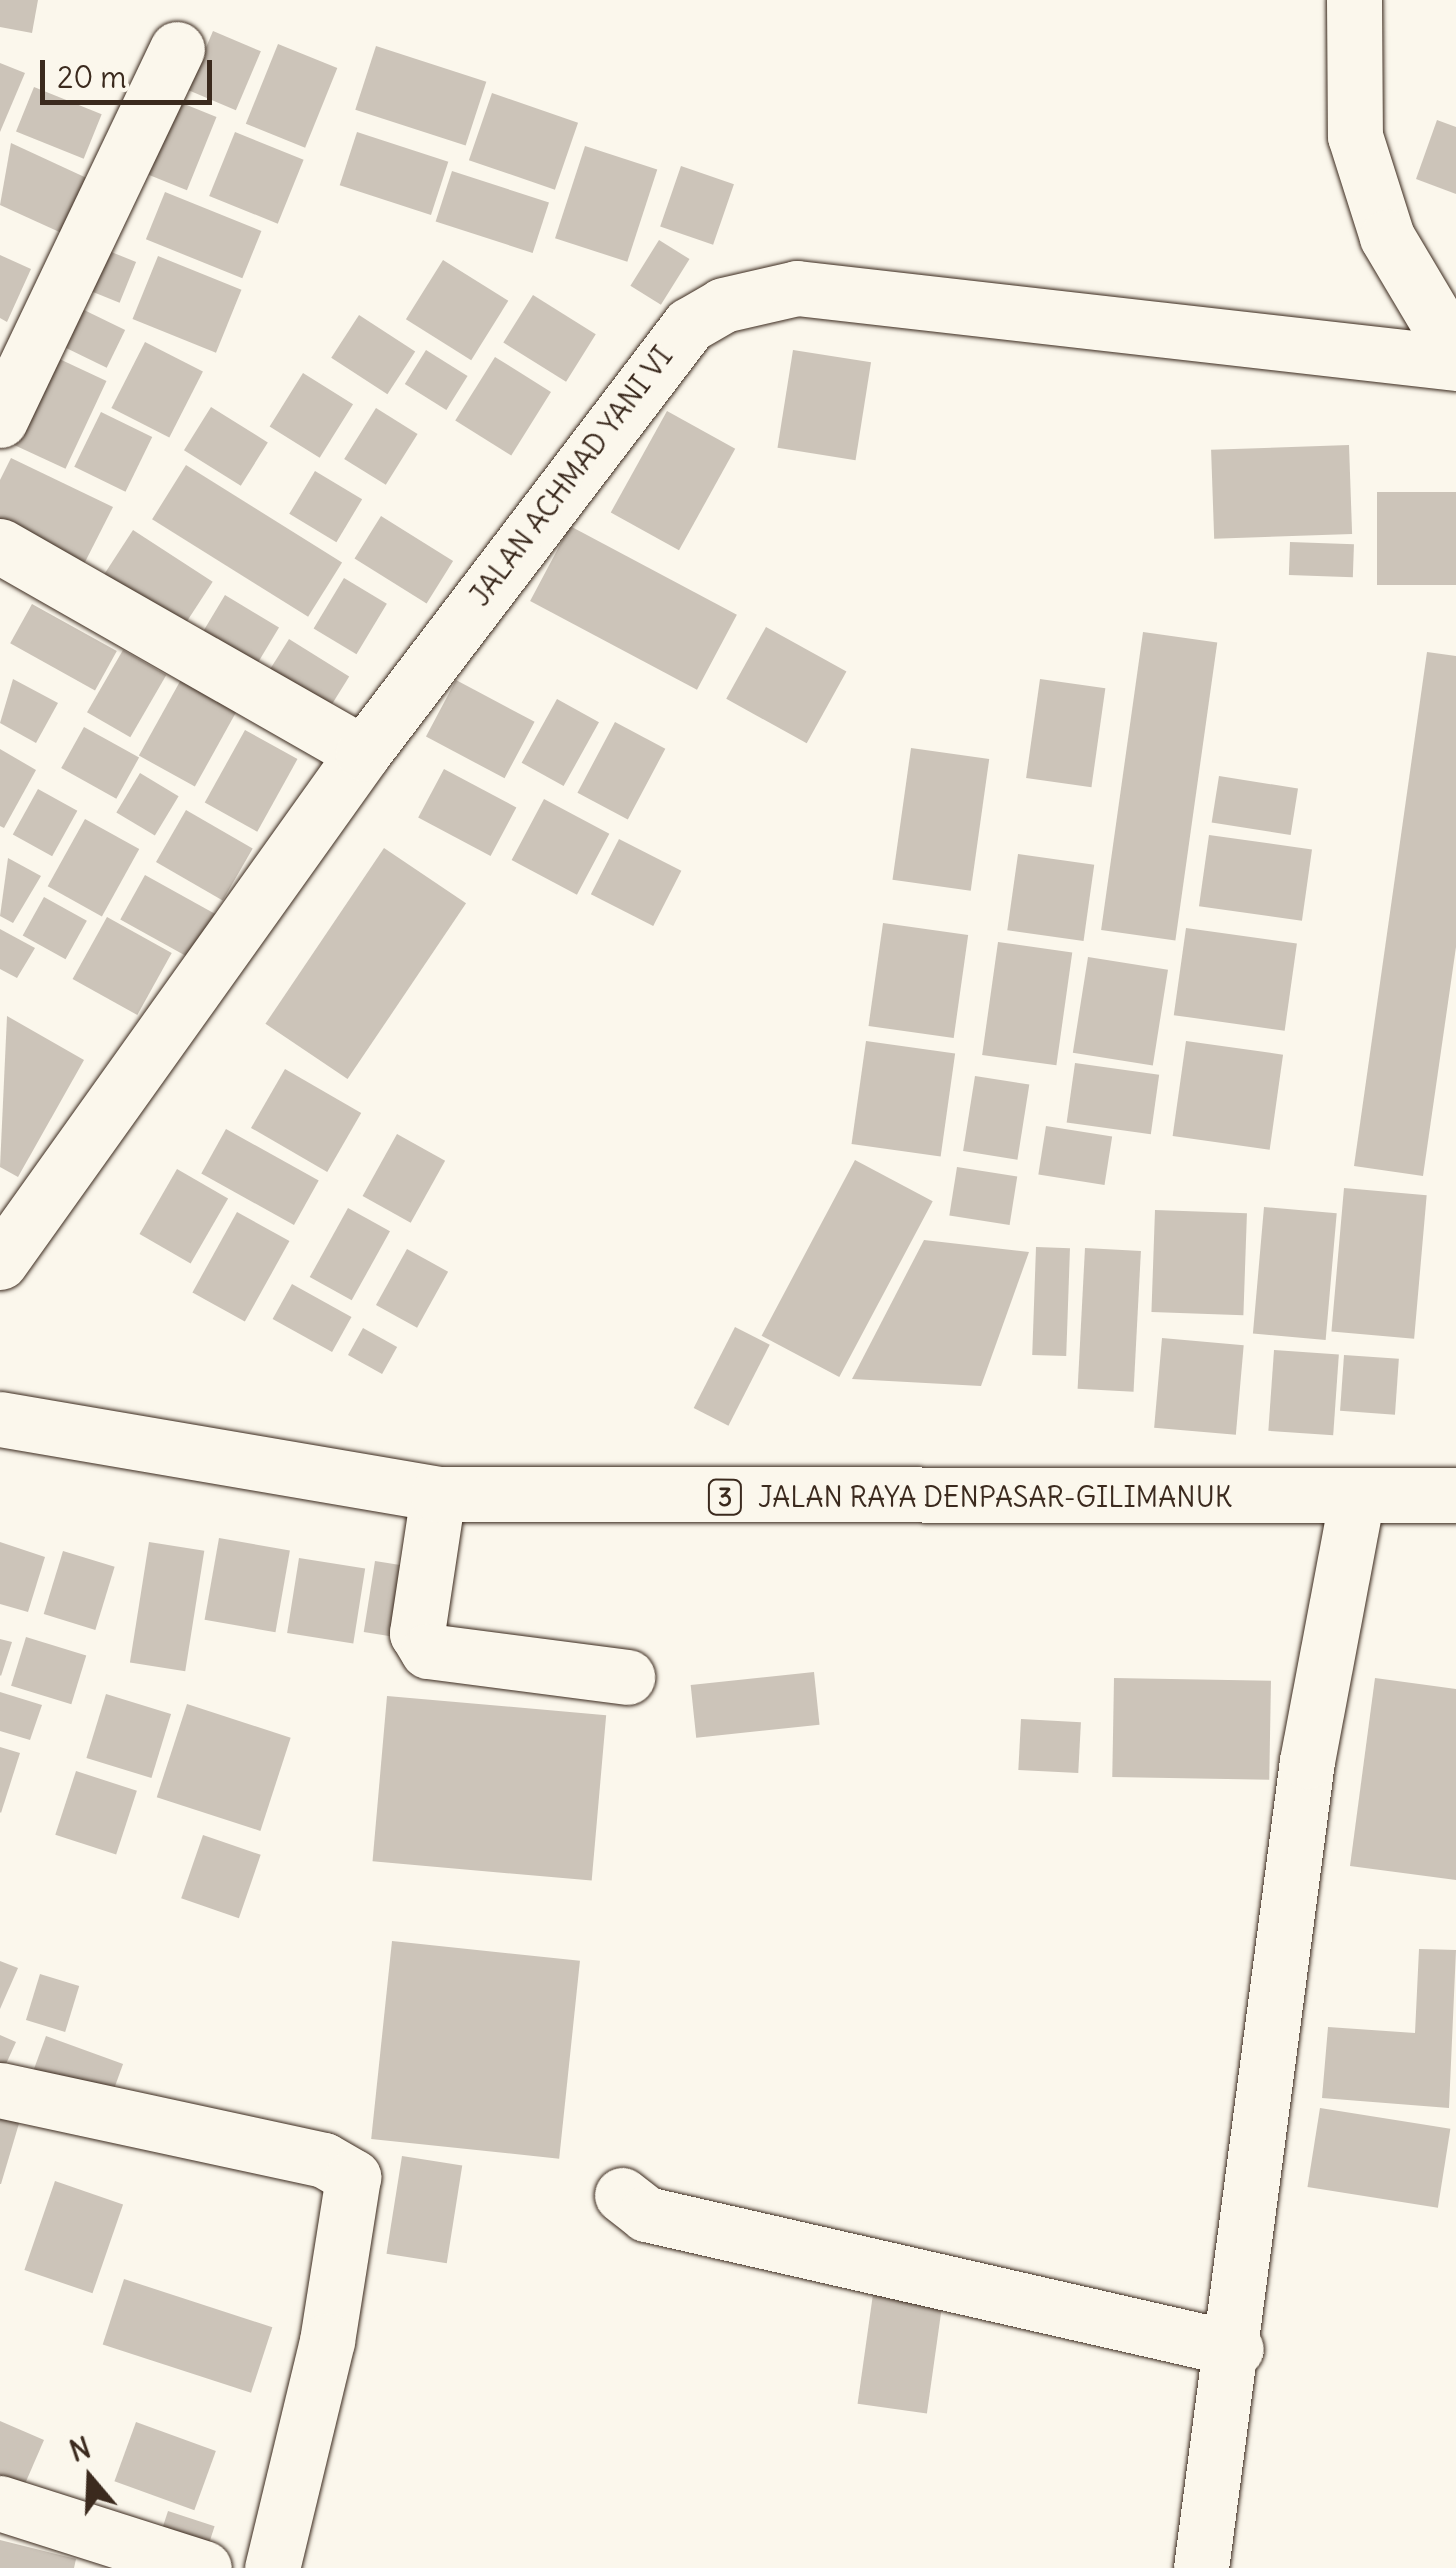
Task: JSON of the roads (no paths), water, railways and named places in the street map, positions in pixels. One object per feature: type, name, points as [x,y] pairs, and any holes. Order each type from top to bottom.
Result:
[{"type":"main road","points":[[1363,4],[1355,136],[1387,237],[1456,353]]},
{"type":"main road","points":[[0,420],[177,49]]},
{"type":"main road","name":"JALAN ACHMAD YANI VI","points":[[0,1262],[19,1201],[363,753],[657,358],[722,305],[797,288],[1456,363]]},
{"type":"main road","points":[[0,546],[363,753]]},
{"type":"main road","name":"JALAN RAYA DENPASAR-GILIMANUK","points":[[0,1419],[438,1494],[1456,1496]]},
{"type":"main road","points":[[438,1494],[418,1633],[428,1651],[627,1677]]},
{"type":"main road","points":[[1201,2568],[1236,2349],[1307,1761],[1357,1498]]},
{"type":"main road","points":[[0,2090],[324,2160],[352,2178],[327,2341],[272,2568]]},
{"type":"main road","points":[[622,2195],[646,2214],[1236,2349]]},
{"type":"main road","points":[[0,2503],[204,2568]]}]
